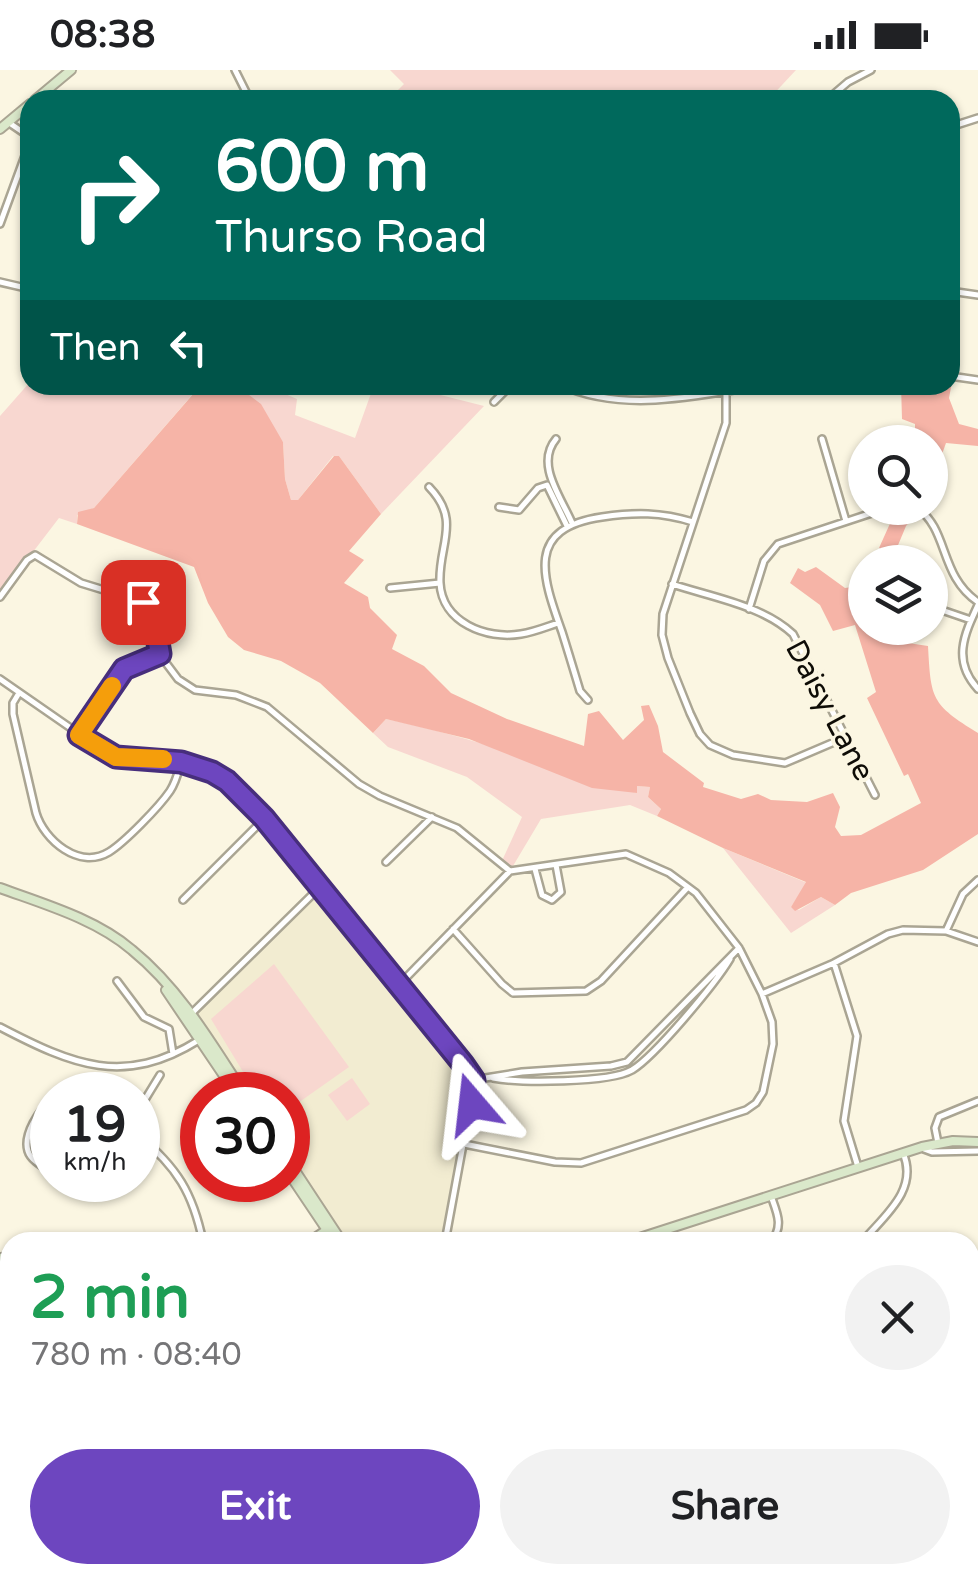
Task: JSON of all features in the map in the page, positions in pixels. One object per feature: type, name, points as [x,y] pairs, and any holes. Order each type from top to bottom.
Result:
[{"type":"main road","points":[[47,90],[72,70]]},
{"type":"main road","points":[[0,130],[20,112]]},
{"type":"main road","points":[[0,888],[98,928],[132,949],[228,1072]]},
{"type":"main road","points":[[203,1037],[224,1072]]},
{"type":"main road","points":[[658,1232],[922,1147],[978,1142]]},
{"type":"main road","points":[[310,1199],[331,1232]]},
{"type":"main road","points":[[324,1232],[329,1229]]},
{"type":"street","points":[[838,90],[871,70]]},
{"type":"street","points":[[8,122],[20,132]]},
{"type":"street","points":[[0,224],[20,168]]},
{"type":"street","points":[[494,402],[501,395]]},
{"type":"street","points":[[592,395],[628,400],[696,395]]},
{"type":"street","points":[[726,395],[726,423],[663,614],[663,644],[700,734],[710,745],[734,755],[786,763],[846,737]]},
{"type":"street","points":[[556,438],[548,448],[546,461],[569,525]]},
{"type":"street","points":[[749,609],[762,567],[773,549],[792,538],[846,521],[822,439]]},
{"type":"street","points":[[499,506],[522,508],[538,488],[547,485],[569,525]]},
{"type":"street","points":[[429,487],[448,524],[440,583],[447,608],[462,624],[518,635],[558,623]]},
{"type":"street","points":[[588,700],[580,691],[546,584],[544,564],[549,543],[569,525],[638,512],[665,513],[693,522]]},
{"type":"street","points":[[932,525],[952,577],[978,604],[964,634],[962,653],[965,672],[978,689]]},
{"type":"street","points":[[0,597],[34,556],[44,558],[81,582],[143,602],[154,620],[160,654],[175,676],[188,686],[236,695],[267,707],[360,784],[466,834],[510,871]]},
{"type":"street","points":[[390,588],[440,583]]},
{"type":"street","name":"Daisy Lane","points":[[672,584],[749,609],[776,621],[792,634],[875,795]]},
{"type":"street","points":[[948,612],[971,620]]},
{"type":"street","points":[[79,735],[124,669],[160,654]]},
{"type":"street","points":[[0,679],[116,757],[181,762],[220,775],[264,818],[474,1080],[447,1232]]},
{"type":"street","points":[[19,693],[13,703],[13,714],[36,813],[41,828],[58,847],[80,855],[110,851],[169,793],[181,762]]},
{"type":"street","points":[[386,862],[432,817]]},
{"type":"street","points":[[183,900],[264,818]]},
{"type":"street","points":[[398,986],[510,871],[626,854],[689,886],[738,948],[762,994],[772,1022],[773,1044],[763,1092],[749,1109],[581,1163],[555,1162],[464,1144]]},
{"type":"street","points":[[536,869],[542,895],[552,900],[561,892],[556,865]]},
{"type":"street","points":[[946,931],[955,907],[978,880]]},
{"type":"street","points":[[454,930],[513,993],[586,990],[600,981],[689,886]]},
{"type":"street","points":[[188,1017],[318,888]]},
{"type":"street","points":[[762,994],[888,934],[915,928],[946,931],[978,942]]},
{"type":"street","points":[[474,1080],[626,1062],[738,948]]},
{"type":"street","points":[[834,963],[858,1036],[844,1121],[858,1167]]},
{"type":"street","points":[[118,981],[144,1017],[168,1029],[173,1054]]},
{"type":"street","points":[[0,1027],[78,1061],[105,1068],[130,1066],[173,1054],[203,1037]]},
{"type":"street","points":[[938,1143],[935,1128],[940,1117],[978,1101]]},
{"type":"street","points":[[922,1147],[929,1152],[978,1151]]},
{"type":"street","points":[[870,1232],[907,1186],[909,1170],[902,1153]]},
{"type":"street","points":[[160,1157],[194,1203],[201,1232]]},
{"type":"street","points":[[770,1196],[780,1222],[778,1232]]},
{"type":"shaded area","points":[[390,70],[796,70],[777,90],[398,90],[404,84]]},
{"type":"shaded area","points":[[20,393],[192,395],[94,508],[77,515],[77,524],[59,518],[0,595],[0,416]]},
{"type":"shaded area","points":[[192,395],[249,395],[261,404],[283,442],[285,479],[291,500],[298,500],[334,456],[339,456],[381,514],[349,551],[364,560],[344,583],[368,597],[370,608],[397,635],[392,649],[424,666],[451,693],[507,719],[584,746],[588,714],[599,711],[623,740],[644,720],[641,706],[649,705],[663,752],[704,783],[703,787],[741,799],[758,794],[771,800],[807,802],[833,793],[840,807],[835,827],[841,836],[861,835],[921,803],[867,698],[876,692],[861,645],[928,646],[936,698],[951,715],[978,733],[978,834],[923,870],[851,893],[835,905],[821,897],[795,911],[791,907],[806,882],[657,816],[661,809],[648,797],[650,787],[637,786],[637,793],[592,788],[469,739],[386,719],[373,733],[320,683],[281,661],[244,650],[228,637],[208,603],[194,567],[77,524],[78,512],[94,508]]},
{"type":"shaded area","points":[[248,395],[288,395],[297,399],[295,415],[355,438],[370,395],[441,395],[484,406],[381,514],[339,456],[333,456],[298,500],[291,500],[285,479],[283,442]]},
{"type":"shaded area","points":[[901,395],[950,395],[959,424],[978,429],[978,446],[948,443],[948,425],[915,424],[902,419]]},
{"type":"shaded area","points":[[889,525],[907,525],[898,545],[880,545]]},
{"type":"shaded area","points":[[816,567],[848,588],[848,627],[833,631],[820,605],[790,583],[798,568],[805,572]]},
{"type":"shaded area","points":[[386,719],[480,743],[637,793],[637,786],[650,787],[648,797],[661,809],[657,816],[630,805],[541,819],[510,871],[501,863],[522,817],[467,777],[388,747],[373,733]]},
{"type":"shaded area","points":[[723,848],[807,883],[791,907],[799,910],[821,897],[835,905],[791,933]]},
{"type":"shaded area","points":[[319,888],[473,1081],[447,1232],[336,1232],[310,1192],[310,1072],[229,1072],[191,1015]]},
{"type":"shaded area","points":[[274,964],[349,1067],[310,1094],[310,1072],[243,1072],[211,1019]]},
{"type":"shaded area","points":[[352,1078],[370,1104],[347,1121],[328,1095]]},
{"type":"slow traffic","points":[[112,686],[79,735],[116,757],[163,759]]},
{"type":"route","points":[[143,602],[154,620],[160,654],[124,669],[79,735],[116,757],[181,762],[227,781],[264,818],[463,1064],[474,1080],[472,1104]]}]
